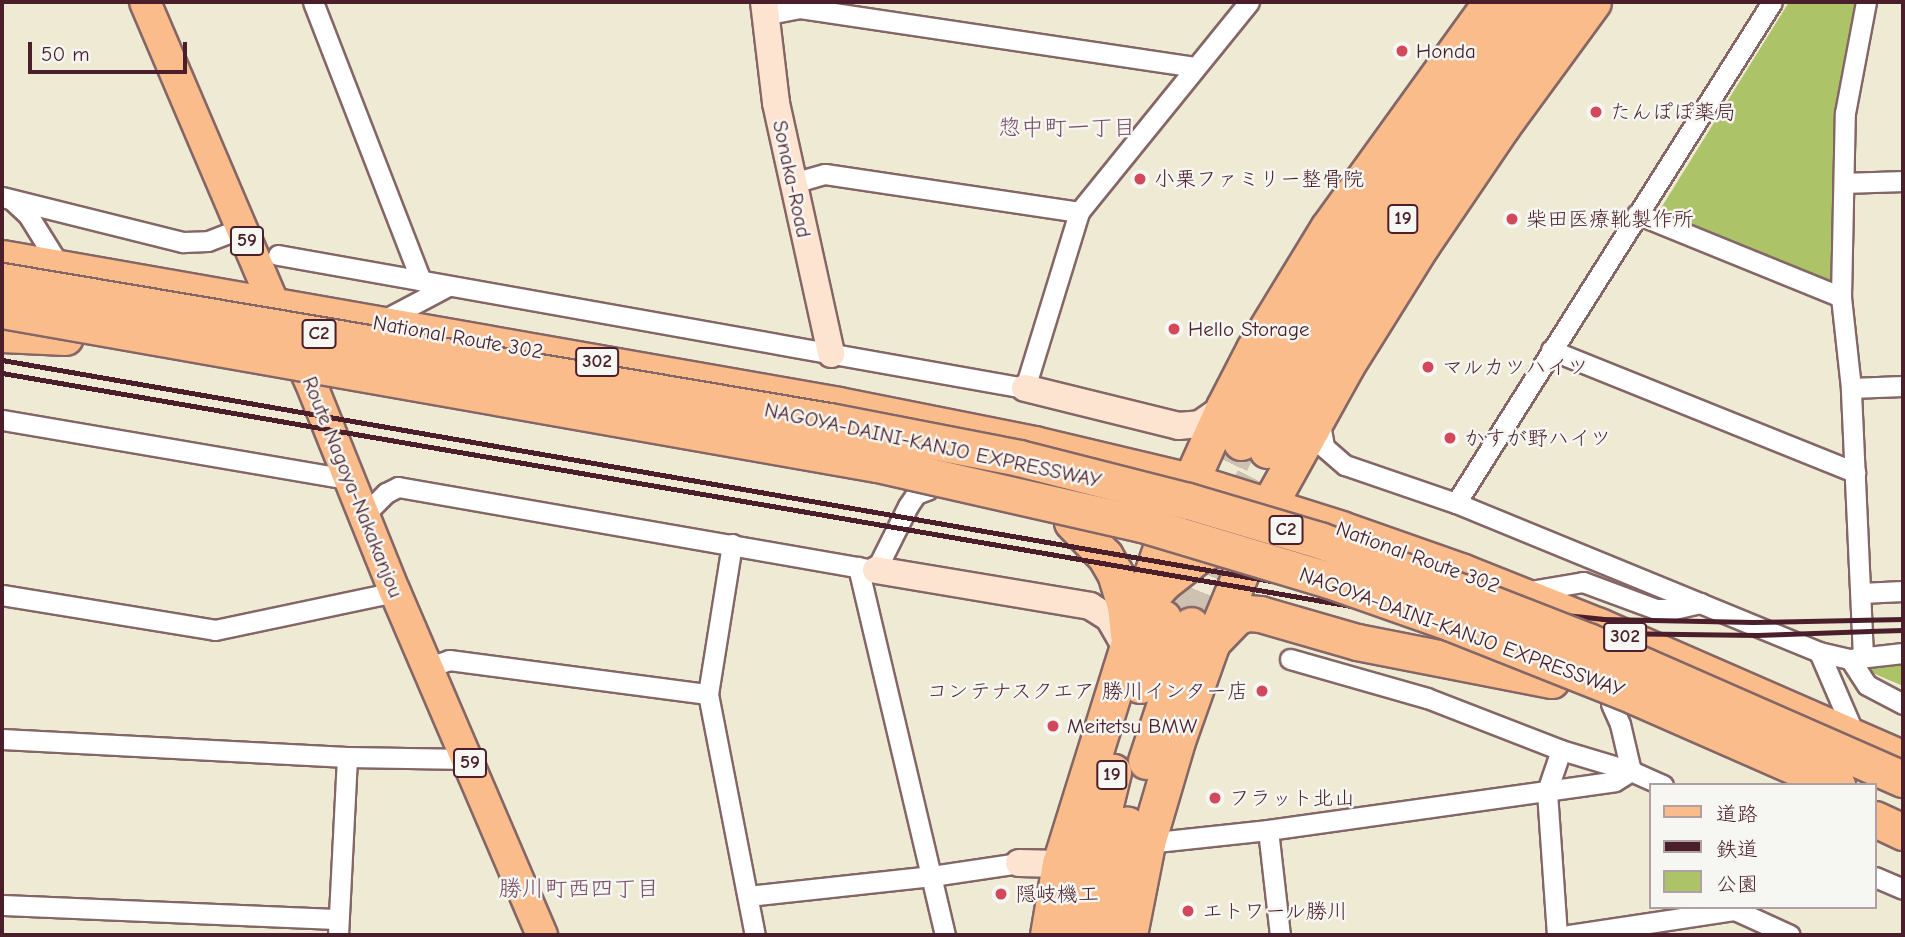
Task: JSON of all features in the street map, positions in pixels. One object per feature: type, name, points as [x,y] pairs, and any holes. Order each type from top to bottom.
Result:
[{"type":"highway","points":[[1239,445],[1224,407],[1254,349],[1328,228],[1491,2]]},
{"type":"highway","name":"19","points":[[1239,445],[1272,379],[1350,250],[1441,116],[1525,2]]},
{"type":"highway","name":"19","points":[[1239,445],[1297,392],[1375,261],[1451,149],[1561,2]]},
{"type":"highway","points":[[1176,625],[1245,532],[1312,428],[1420,246],[1503,125],[1593,2]]},
{"type":"highway","name":"National Route 302","points":[[2,258],[851,407],[1124,465],[1205,486],[1245,532],[1434,634],[1611,704],[1791,783]]},
{"type":"highway","name":"NAGOYA-DAINI-KANJO EXPRESSWAY","points":[[2,281],[829,421],[1019,458],[1188,501],[1319,540],[1462,592],[1612,651],[1903,779]]},
{"type":"highway","name":"NAGOYA-DAINI-KANJO EXPRESSWAY","points":[[2,310],[877,464],[1142,524],[1316,576],[1451,623],[1634,695],[1832,783]]},
{"type":"highway","name":"National Route 302","points":[[2,326],[928,490],[1072,522],[1199,555],[1245,532],[1341,529],[1516,593],[1903,759]]},
{"type":"highway","points":[[2,334],[65,337]]},
{"type":"highway","points":[[1312,428],[1302,463],[1306,493],[1324,518],[1341,529]]},
{"type":"highway","points":[[1124,465],[1174,462],[1239,445]]},
{"type":"highway","points":[[1129,935],[1147,843],[1176,625],[1162,545],[1239,445]]},
{"type":"highway","points":[[1205,486],[1205,496],[1245,532]]},
{"type":"highway","points":[[1048,935],[1060,864],[1127,649],[1125,605],[1115,573],[1105,556],[1072,522]]},
{"type":"highway","points":[[1162,545],[1245,532]]},
{"type":"highway","points":[[1176,625],[1163,583],[1199,555]]},
{"type":"highway","points":[[1127,649],[1176,625],[1236,617],[1247,613],[1260,614],[1357,642],[1551,680]]},
{"type":"highway","name":"19","points":[[1073,935],[1111,777],[1176,625]]},
{"type":"highway","name":"19","points":[[1103,935],[1176,625]]},
{"type":"highway","points":[[1877,802],[1903,814]]},
{"type":"highway","points":[[1877,821],[1903,832]]},
{"type":"main road","name":"Route Nagoya-Nakakanjou","points":[[145,2],[274,305],[310,381],[395,592],[542,935]]},
{"type":"street","points":[[313,2],[421,281]]},
{"type":"street","points":[[1025,387],[1079,212],[1249,2]]},
{"type":"street","points":[[1456,503],[1550,350],[1772,2]]},
{"type":"street","points":[[1866,2],[1845,113],[1841,297],[1851,387],[1861,593],[1857,657],[1867,685],[1903,704]]},
{"type":"street","points":[[764,8],[800,8],[1194,67]]},
{"type":"street","name":"Sonaka-Road","points":[[764,8],[776,103],[831,354]]},
{"type":"street","points":[[793,183],[825,174],[1079,212]]},
{"type":"street","points":[[1844,183],[1903,181]]},
{"type":"street","points":[[6,198],[183,242],[208,241],[242,228]]},
{"type":"street","points":[[6,198],[28,215],[61,268]]},
{"type":"street","points":[[1637,214],[1841,297]]},
{"type":"street","points":[[278,255],[1025,387],[1178,426],[1200,424],[1224,407]]},
{"type":"street","points":[[377,323],[433,291],[449,286]]},
{"type":"street","points":[[1550,350],[1855,472]]},
{"type":"street","points":[[1851,387],[1903,386]]},
{"type":"street","points":[[2,419],[352,480]]},
{"type":"street","points":[[1312,428],[1324,447],[1345,465],[1456,503],[1819,652],[1857,657],[1903,653]]},
{"type":"street","points":[[365,513],[386,493],[398,488],[1090,607],[1110,618],[1127,649]]},
{"type":"street","points":[[928,490],[916,494],[867,568],[945,935]]},
{"type":"street","points":[[732,544],[708,694],[755,935]]},
{"type":"street","points":[[1516,593],[1583,582],[1656,609],[1674,609],[1700,603]]},
{"type":"street","points":[[1861,593],[1903,591]]},
{"type":"street","points":[[2,594],[215,630],[395,592]]},
{"type":"street","points":[[1819,652],[1857,739]]},
{"type":"street","points":[[1290,659],[1427,698],[1561,750],[1631,771],[1658,783]]},
{"type":"street","points":[[429,667],[449,660],[708,694]]},
{"type":"street","points":[[1611,704],[1620,724],[1631,771]]},
{"type":"street","points":[[2,739],[346,757],[468,759]]},
{"type":"street","points":[[1557,935],[1547,791],[1561,750]]},
{"type":"street","points":[[2,905],[338,927],[346,757]]},
{"type":"street","points":[[1147,843],[1268,830],[1615,781],[1631,771]]},
{"type":"street","points":[[1268,830],[1280,935]]},
{"type":"street","points":[[748,896],[932,876],[1019,863],[1060,864]]},
{"type":"street","points":[[1877,878],[1903,889]]},
{"type":"street","points":[[1569,935],[1735,910],[1790,935]]},
{"type":"green space","points":[[1789,2],[1860,2],[1836,277],[1829,282],[1663,216],[1661,208]]},
{"type":"green space","points":[[1903,659],[1903,686],[1868,671],[1869,661]]},
{"type":"tunnel","points":[[1163,618],[1186,559],[1241,442]]},
{"type":"tunnel","points":[[1191,625],[1238,509],[1267,450]]},
{"type":"railway","points":[[2,360],[1288,584],[1367,595],[1602,619],[1753,622],[1903,619]]},
{"type":"railway","points":[[2,373],[1362,608],[1606,633],[1757,635],[1903,630]]},
{"type":"place","name":"Honda","points":[[1402,51]]},
{"type":"place","name":"たんぽぽ薬局","points":[[1596,112]]},
{"type":"place","name":"小栗ファミリー整骨院","points":[[1140,179]]},
{"type":"place","name":"柴田医療靴製作所","points":[[1512,219]]},
{"type":"place","name":"Hello Storage","points":[[1174,329]]},
{"type":"place","name":"マルカツハイツ","points":[[1428,367]]},
{"type":"place","name":"かすが野ハイツ","points":[[1450,438]]},
{"type":"place","name":"コンテナスクエア 勝川インター店","points":[[1262,691]]},
{"type":"place","name":"Meitetsu BMW","points":[[1053,726]]},
{"type":"place","name":"フラット北山","points":[[1215,798]]},
{"type":"place","name":"隠岐機工","points":[[1001,894]]},
{"type":"place","name":"エトワール勝川","points":[[1188,911]]},
{"type":"district","name":"惣中町一丁目","points":[[1067,128]]},
{"type":"district","name":"勝川町西四丁目","points":[[579,889]]}]
